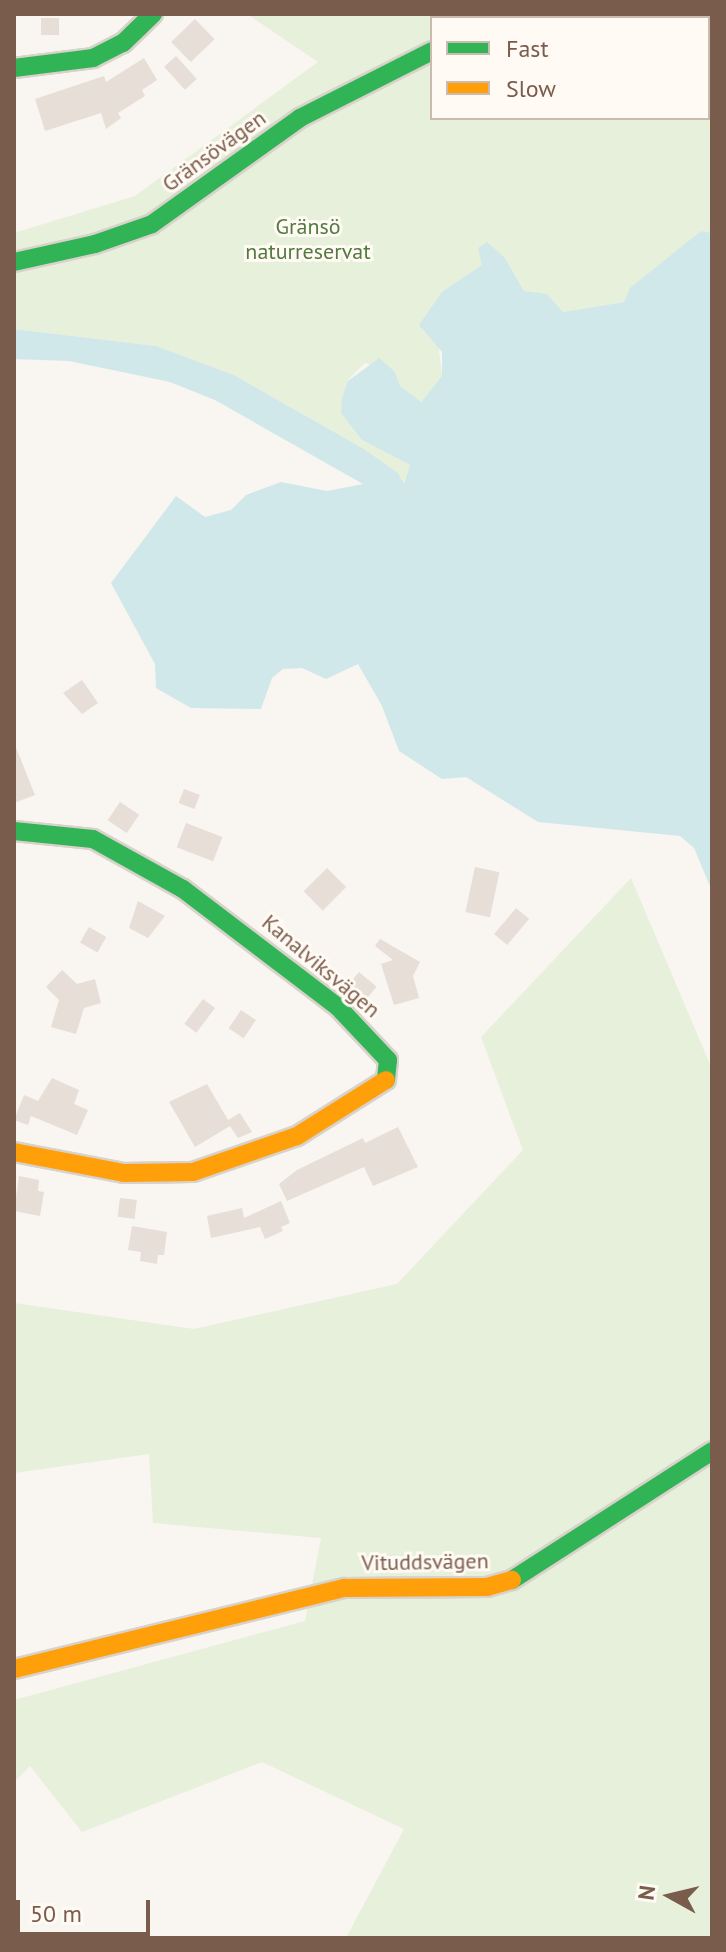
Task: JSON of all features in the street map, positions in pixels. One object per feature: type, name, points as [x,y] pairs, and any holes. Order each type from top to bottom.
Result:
[{"type":"street","points":[[14,68],[93,58],[123,43],[153,14]]},
{"type":"street","name":"Gränsövägen","points":[[14,262],[95,244],[152,224],[300,118],[430,52]]},
{"type":"street","name":"Kanalviksvägen","points":[[14,831],[93,839],[183,889],[338,1007],[388,1060],[390,1073],[382,1086],[297,1136],[193,1172],[124,1173],[14,1152]]},
{"type":"street","name":"Vituddsvägen","points":[[14,1669],[344,1588],[487,1587],[513,1580],[712,1451]]},
{"type":"green space","name":"Gränsö naturreservat","points":[[247,14],[712,14],[712,233],[701,231],[624,302],[563,312],[547,295],[524,291],[505,258],[483,265],[438,341],[442,376],[420,403],[400,386],[395,372],[365,363],[348,380],[342,413],[362,440],[410,465],[404,484],[398,473],[364,449],[234,375],[156,346],[14,329],[14,233],[135,196],[318,62]]},
{"type":"green space","points":[[631,878],[712,1069],[712,1938],[346,1938],[404,1829],[262,1762],[82,1832],[30,1766],[14,1782],[14,1700],[305,1621],[321,1538],[153,1523],[149,1454],[14,1473],[14,1303],[194,1329],[397,1284],[523,1150],[481,1037]]},
{"type":"water","points":[[701,231],[712,233],[712,891],[694,848],[680,836],[538,822],[466,777],[442,779],[399,751],[382,706],[358,664],[326,679],[302,668],[283,669],[272,678],[261,709],[191,708],[156,688],[155,664],[111,583],[176,496],[205,517],[231,510],[246,495],[281,482],[327,491],[363,484],[215,400],[170,382],[69,361],[14,359],[14,329],[156,346],[234,375],[364,449],[398,473],[404,484],[410,465],[362,440],[341,413],[342,398],[348,381],[379,358],[395,372],[400,386],[421,402],[442,376],[442,352],[419,325],[442,292],[482,265],[478,248],[487,242],[505,258],[524,291],[547,294],[563,312],[624,302],[630,288]]},
{"type":"building","points":[[41,18],[59,18],[59,35],[41,35]]},
{"type":"building","points":[[195,19],[214,39],[191,62],[171,42]]},
{"type":"building","points":[[176,56],[197,79],[185,90],[164,67]]},
{"type":"building","points":[[144,58],[157,80],[142,90],[145,96],[118,113],[121,118],[106,129],[101,113],[45,131],[35,99],[104,76],[106,82]]},
{"type":"building","points":[[82,680],[98,703],[82,714],[63,693]]},
{"type":"building","points":[[14,746],[35,795],[14,803]]},
{"type":"building","points":[[184,789],[200,795],[194,809],[179,803]]},
{"type":"building","points":[[120,802],[139,815],[127,833],[108,820]]},
{"type":"building","points":[[186,823],[222,837],[213,861],[177,847]]},
{"type":"building","points":[[475,867],[499,872],[490,917],[465,912]]},
{"type":"building","points":[[327,868],[346,887],[323,910],[304,891]]},
{"type":"building","points":[[138,901],[165,916],[148,938],[129,928]]},
{"type":"building","points":[[516,908],[529,919],[507,945],[494,934]]},
{"type":"building","points":[[89,927],[106,937],[97,953],[80,943]]},
{"type":"building","points":[[380,939],[420,962],[413,976],[419,998],[394,1005],[381,964],[393,960],[375,946]]},
{"type":"building","points":[[62,970],[77,984],[95,979],[101,1003],[84,1008],[76,1034],[51,1027],[59,1000],[46,987]]},
{"type":"building","points":[[359,972],[377,987],[366,1000],[348,985]]},
{"type":"building","points":[[203,999],[215,1008],[196,1033],[184,1024]]},
{"type":"building","points":[[241,1010],[256,1020],[244,1038],[229,1028]]},
{"type":"building","points":[[52,1078],[79,1090],[74,1104],[88,1110],[77,1135],[31,1116],[28,1125],[14,1120],[24,1095],[38,1101]]},
{"type":"building","points":[[207,1084],[228,1120],[240,1113],[252,1132],[238,1138],[230,1126],[195,1147],[169,1102]]},
{"type":"building","points":[[398,1127],[418,1167],[373,1186],[364,1167],[287,1201],[279,1184],[297,1170],[363,1138],[365,1143]]},
{"type":"building","points":[[19,1176],[39,1180],[38,1191],[44,1192],[40,1216],[14,1211]]},
{"type":"building","points":[[120,1198],[137,1200],[135,1219],[118,1217]]},
{"type":"building","points":[[281,1201],[290,1223],[281,1227],[283,1231],[265,1239],[260,1227],[211,1238],[207,1216],[242,1208],[244,1218]]},
{"type":"building","points":[[132,1226],[167,1232],[164,1255],[158,1255],[157,1264],[140,1261],[141,1252],[128,1250]]},
{"type":"traffic: fast","points":[[14,68],[93,58],[123,43],[153,14]]},
{"type":"traffic: fast","points":[[510,16],[515,14]]},
{"type":"traffic: fast","points":[[14,262],[95,244],[152,224],[300,118],[430,52]]},
{"type":"traffic: fast","points":[[14,831],[93,839],[183,889],[338,1007],[388,1060],[386,1080]]},
{"type":"traffic: fast","points":[[512,1580],[712,1451]]},
{"type":"traffic: slow","points":[[14,1152],[124,1173],[193,1172],[297,1136],[386,1080]]},
{"type":"traffic: slow","points":[[14,1669],[344,1588],[487,1587],[512,1580]]}]
